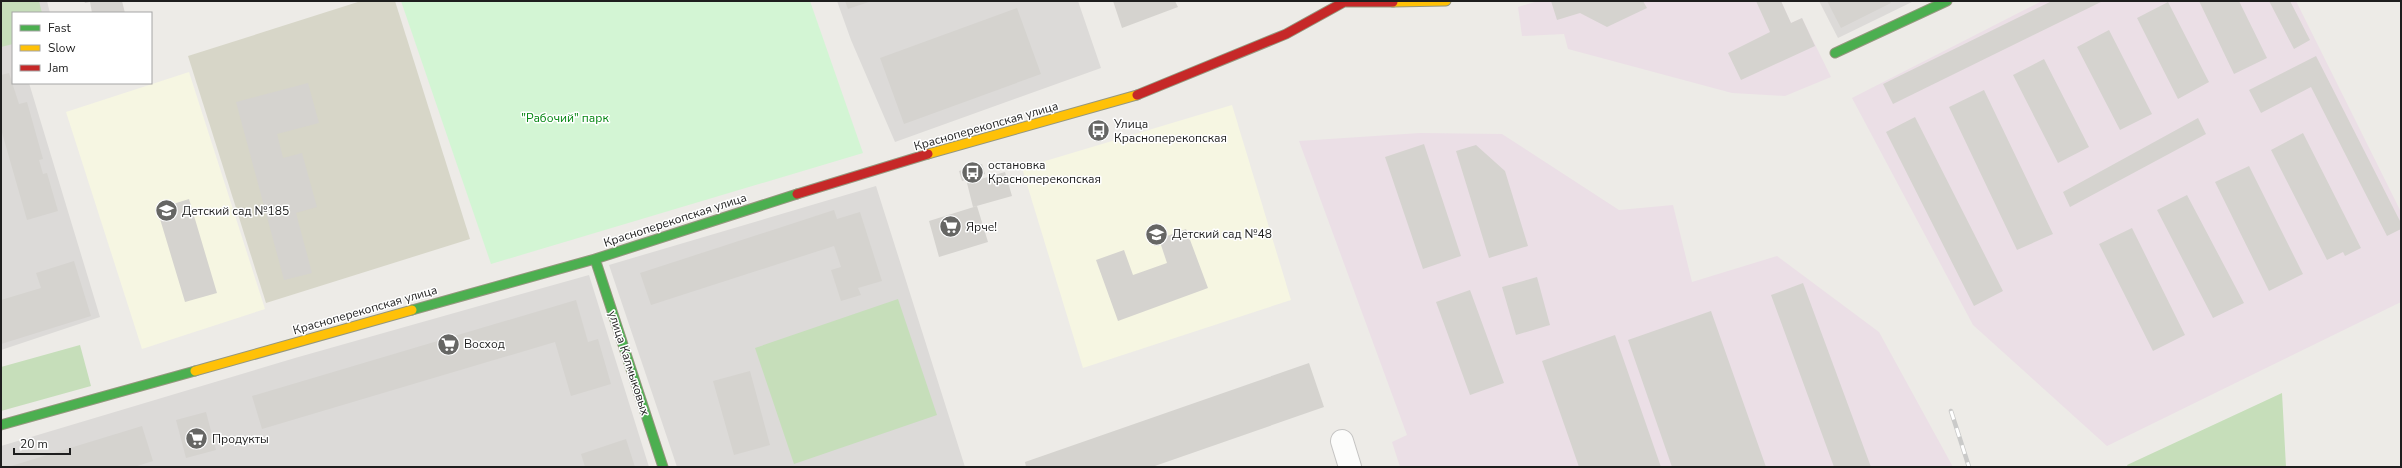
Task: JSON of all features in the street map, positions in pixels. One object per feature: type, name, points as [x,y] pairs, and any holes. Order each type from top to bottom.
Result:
[{"type":"street","points":[[1344,1],[1446,1]]},
{"type":"street","name":"Красноперекопская улица","points":[[1,425],[595,259],[880,167],[1129,98],[1286,34],[1344,1]]},
{"type":"street","points":[[1835,53],[1947,1]]},
{"type":"street","name":"улица Калмыковых","points":[[595,259],[663,467]]},
{"type":"street","points":[[1342,441],[1350,467]]},
{"type":"shaded area","points":[[1,1],[47,1],[50,12],[12,12],[12,84],[29,84],[100,317],[1,350]]},
{"type":"shaded area","points":[[361,1],[395,1],[470,239],[266,303],[188,56]]},
{"type":"shaded area","points":[[837,1],[1078,1],[1101,68],[895,142],[851,40]]},
{"type":"shaded area","points":[[1538,1],[1781,1],[1791,23],[1802,18],[1831,77],[1785,96],[1732,93],[1568,49],[1564,34],[1522,36],[1518,7]]},
{"type":"shaded area","points":[[1819,1],[1914,1],[1838,38]]},
{"type":"shaded area","points":[[2042,1],[2296,1],[2401,212],[2401,302],[2107,446],[1973,325],[1852,98]]},
{"type":"shaded area","name":"Детский сад №185","points":[[189,72],[265,309],[142,349],[66,112]]},
{"type":"shaded area","name":"Детский сад №48","points":[[1232,105],[1291,300],[1083,368],[1022,168]]},
{"type":"shaded area","points":[[1420,133],[1502,134],[1619,210],[1673,205],[1692,282],[1777,256],[1879,332],[1953,467],[1400,467],[1392,442],[1407,435],[1299,141]]},
{"type":"shaded area","points":[[876,186],[965,467],[677,467],[609,265]]},
{"type":"shaded area","points":[[589,275],[649,467],[1,467],[1,446],[295,358]]},
{"type":"green space","points":[[1,1],[39,1],[42,12],[12,12],[12,44],[1,47]]},
{"type":"green space","name":"\"Рабочий\" парк","points":[[401,1],[810,1],[863,153],[491,264]]},
{"type":"green space","points":[[898,299],[937,415],[794,464],[755,348]]},
{"type":"green space","points":[[80,345],[91,386],[1,411],[1,367]]},
{"type":"green space","points":[[2282,393],[2286,467],[2128,467],[2127,465]]},
{"type":"building","points":[[84,1],[122,1],[125,12],[92,12],[90,2],[85,3]]},
{"type":"building","points":[[845,1],[872,1],[848,9]]},
{"type":"building","points":[[1113,1],[1175,1],[1178,7],[1122,28]]},
{"type":"building","points":[[1551,1],[1643,1],[1647,8],[1607,27],[1580,13],[1557,20]]},
{"type":"building","points":[[1756,1],[1781,1],[1791,23],[1802,18],[1815,46],[1741,80],[1728,53],[1770,32]]},
{"type":"building","points":[[1827,1],[1890,1],[1891,3],[1841,28]]},
{"type":"building","points":[[2052,1],[2103,1],[1893,104],[1883,84]]},
{"type":"building","points":[[2199,1],[2239,1],[2267,58],[2234,74]]},
{"type":"building","points":[[2269,1],[2290,1],[2310,40],[2294,49]]},
{"type":"building","points":[[2168,2],[2209,82],[2178,99],[2137,18]]},
{"type":"building","points":[[1017,8],[1041,74],[904,124],[880,58]]},
{"type":"building","points":[[2109,30],[2152,114],[2120,130],[2077,47]]},
{"type":"building","points":[[2316,56],[2401,223],[2401,229],[2387,236],[2311,87],[2261,113],[2249,90]]},
{"type":"building","points":[[2044,59],[2089,147],[2058,163],[2013,75]]},
{"type":"building","points":[[9,73],[19,104],[27,102],[43,159],[39,160],[43,174],[47,173],[58,211],[27,220],[1,129],[1,75]]},
{"type":"building","points":[[308,83],[319,123],[277,134],[283,158],[302,153],[317,207],[296,213],[312,273],[284,280],[236,102]]},
{"type":"building","points":[[1984,90],[2053,234],[2017,250],[1949,107]]},
{"type":"building","points":[[1915,117],[2003,291],[1974,306],[1886,132]]},
{"type":"building","points":[[2198,118],[2206,134],[2070,207],[2063,192]]},
{"type":"building","points":[[2303,133],[2361,248],[2345,256],[2343,252],[2327,260],[2271,150]]},
{"type":"building","points":[[1424,144],[1461,256],[1423,269],[1385,157]]},
{"type":"building","points":[[1476,145],[1505,171],[1528,246],[1489,258],[1456,151]]},
{"type":"building","name":"остановка Красноперекопская","points":[[982,164],[985,174],[962,181],[959,171]]},
{"type":"building","points":[[2249,166],[2303,274],[2269,291],[2215,182]]},
{"type":"building","points":[[1005,172],[1012,196],[973,207],[967,183]]},
{"type":"building","points":[[2187,195],[2244,303],[2213,318],[2157,210]]},
{"type":"building","points":[[189,199],[217,293],[185,302],[157,209]]},
{"type":"building","points":[[977,206],[988,242],[939,257],[929,221]]},
{"type":"building","points":[[834,210],[837,219],[860,212],[882,281],[858,288],[861,295],[841,301],[831,270],[841,267],[834,246],[651,305],[640,273]]},
{"type":"building","points":[[2132,228],[2185,335],[2153,351],[2099,244]]},
{"type":"building","points":[[1186,229],[1208,288],[1118,321],[1096,260],[1124,250],[1133,275],[1167,263],[1159,239]]},
{"type":"building","points":[[74,261],[91,316],[1,344],[1,300],[41,288],[36,273]]},
{"type":"building","points":[[1537,277],[1550,325],[1516,335],[1502,287]]},
{"type":"building","points":[[1803,283],[1871,467],[1834,467],[1771,295]]},
{"type":"building","points":[[1470,290],[1504,383],[1470,395],[1436,302]]},
{"type":"building","points":[[576,300],[588,342],[598,339],[611,384],[571,396],[555,342],[262,429],[252,396]]},
{"type":"building","points":[[1711,311],[1766,467],[1672,467],[1628,340]]},
{"type":"building","points":[[1615,335],[1661,467],[1579,467],[1542,361]]},
{"type":"building","points":[[1309,363],[1324,407],[1152,467],[1026,467],[1025,462]]},
{"type":"building","points":[[750,371],[770,445],[734,455],[713,381]]},
{"type":"building","points":[[206,412],[216,450],[186,458],[176,420]]},
{"type":"building","points":[[142,426],[153,461],[134,467],[8,467]]},
{"type":"building","points":[[626,439],[635,467],[585,467],[581,454]]},
{"type":"railway","points":[[1951,411],[1969,467]]},
{"type":"traffic: fast","points":[[1835,53],[1947,1]]},
{"type":"traffic: fast","points":[[412,310],[595,259],[797,194]]},
{"type":"traffic: fast","points":[[595,259],[663,467]]},
{"type":"traffic: fast","points":[[1,425],[195,371]]},
{"type":"traffic: slow","points":[[1393,2],[1446,1]]},
{"type":"traffic: slow","points":[[928,154],[1137,95]]},
{"type":"traffic: slow","points":[[195,371],[412,310]]},
{"type":"traffic: jam","points":[[1137,95],[1286,34],[1344,2],[1393,2]]},
{"type":"traffic: jam","points":[[797,194],[928,154]]},
{"type":"place","name":"Улица Красноперекопская","points":[[1099,131]]},
{"type":"place","name":"остановка Красноперекопская","points":[[972,172]]},
{"type":"place","name":"Детский сад №185","points":[[166,211]]},
{"type":"place","name":"Ярче!","points":[[950,227]]},
{"type":"place","name":"Детский сад №48","points":[[1157,234]]},
{"type":"place","name":"Восход","points":[[448,344]]},
{"type":"place","name":"Продукты","points":[[196,439]]}]
